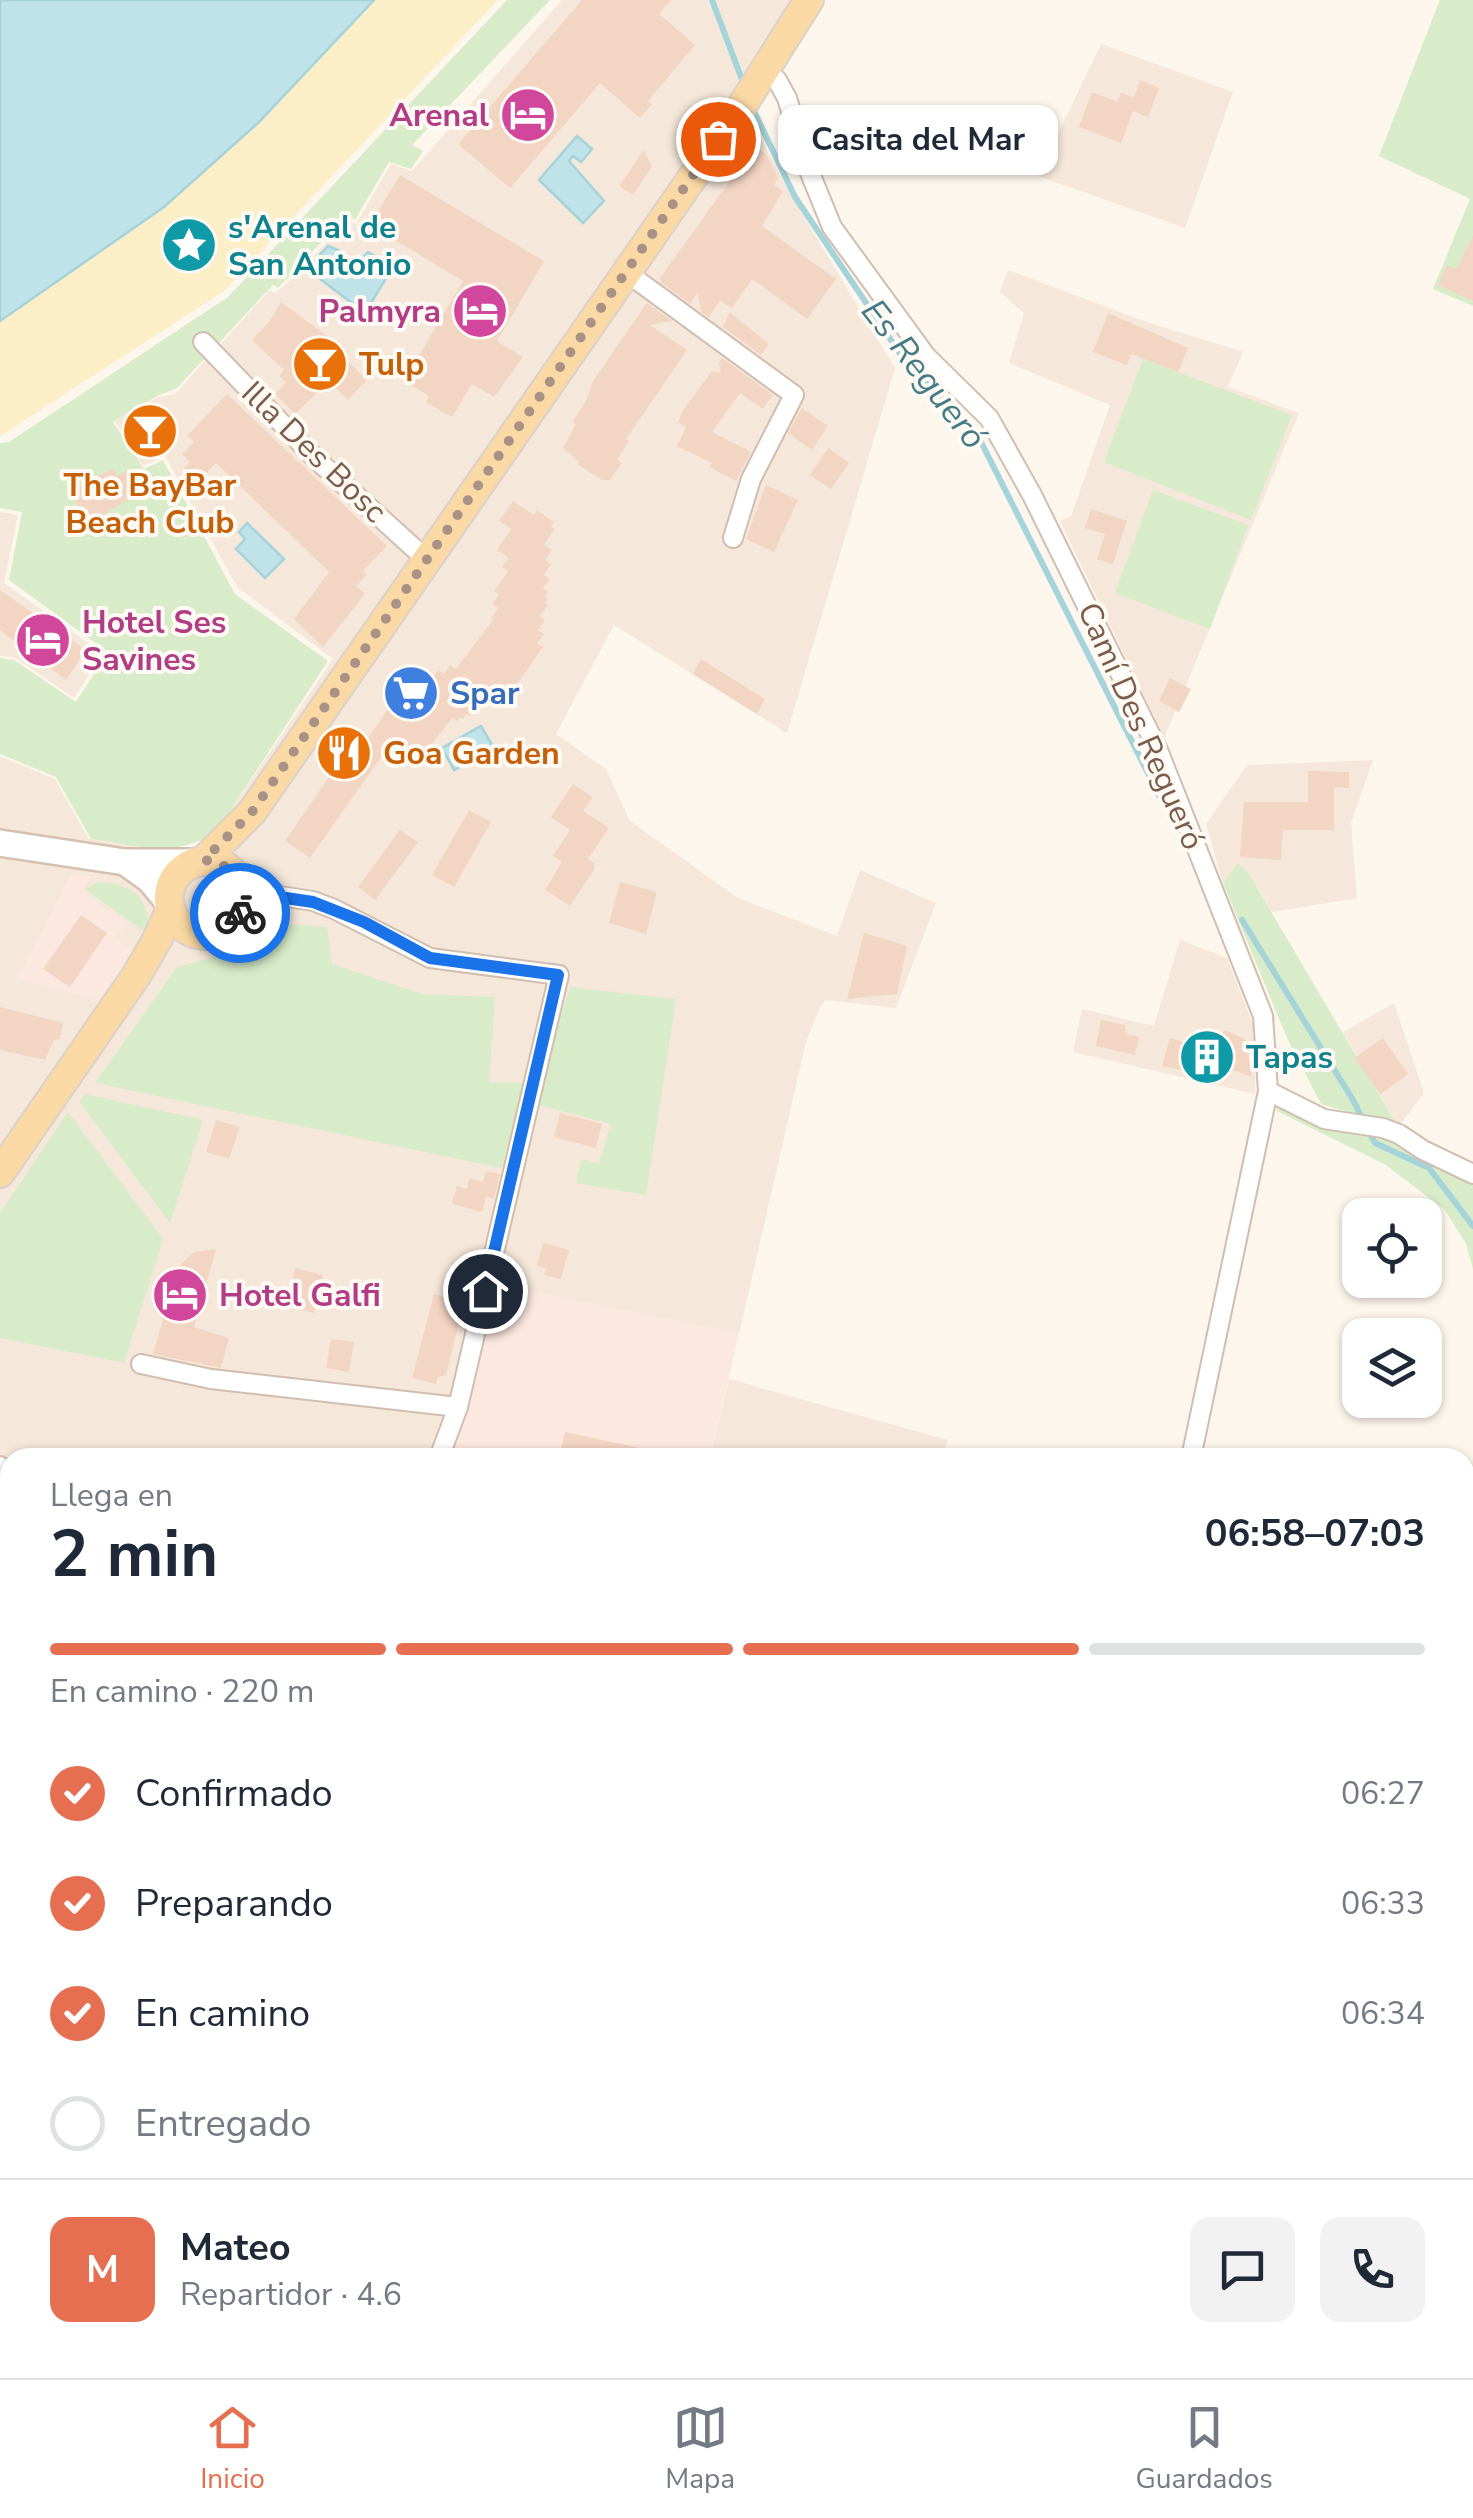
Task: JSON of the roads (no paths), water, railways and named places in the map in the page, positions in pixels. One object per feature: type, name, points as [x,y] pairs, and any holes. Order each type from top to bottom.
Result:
[{"type":"main road","points":[[0,1172],[136,976],[158,938],[175,877],[200,861],[252,812],[753,88],[809,0]]},
{"type":"main road","points":[[169,906],[175,920],[192,933],[223,932],[239,917],[244,898],[239,880],[252,812]]},
{"type":"main road","points":[[200,861],[224,865],[239,880]]},
{"type":"main road","points":[[136,976],[192,933]]},
{"type":"street","name":"Camí Des Regueró","points":[[753,88],[777,80],[788,98],[808,168],[832,228],[926,356],[989,418],[1032,495],[1158,750],[1263,1016],[1268,1092],[1193,1448]]},
{"type":"street","points":[[626,272],[794,395],[751,480],[733,538]]},
{"type":"street","name":"Illa Des Bosc","points":[[203,342],[317,460],[427,560]]},
{"type":"street","points":[[0,844],[125,862],[200,861]]},
{"type":"street","points":[[125,862],[150,880],[169,906]]},
{"type":"street","points":[[239,880],[286,898],[334,909],[430,958],[558,975],[458,1407],[443,1448]]},
{"type":"street","points":[[239,917],[286,898]]},
{"type":"street","points":[[1268,1092],[1341,1124],[1383,1128],[1473,1174]]},
{"type":"street","points":[[141,1364],[211,1378],[458,1407]]},
{"type":"water","points":[[0,0],[374,0],[258,123],[164,207],[0,321]]},
{"type":"water","points":[[577,136],[592,149],[581,162],[573,156],[569,161],[604,201],[583,223],[539,180]]},
{"type":"water","points":[[328,246],[340,251],[341,258],[354,266],[368,252],[393,267],[365,313],[307,269]]},
{"type":"water","points":[[247,523],[284,559],[265,578],[236,549],[245,539],[239,532]]},
{"type":"water","points":[[481,726],[494,748],[454,770],[442,748]]},
{"type":"waterway","name":"Es Regueró","points":[[712,0],[744,85]]},
{"type":"waterway","name":"Es Regueró","points":[[752,107],[795,197],[903,358],[978,436],[1163,803]]},
{"type":"waterway","name":"Es Regueró","points":[[1242,920],[1353,1100],[1375,1143],[1429,1168],[1473,1226]]},
{"type":"place","name":"Arenal","points":[[528,115]]},
{"type":"place","name":"Casita del Mar","points":[[718,139]]},
{"type":"place","name":"s'Arenal de San Antonio","points":[[189,245]]},
{"type":"place","name":"Palmyra","points":[[480,311]]},
{"type":"place","name":"Tulp","points":[[320,364]]},
{"type":"place","name":"The BayBar Beach Club","points":[[150,431]]},
{"type":"place","name":"Hotel Ses Savines","points":[[43,640]]},
{"type":"place","name":"Spar","points":[[411,693]]},
{"type":"place","name":"Goa Garden","points":[[344,753]]},
{"type":"place","name":"Tapas","points":[[1207,1057]]},
{"type":"place","name":"Hotel Galfi","points":[[180,1295]]}]
